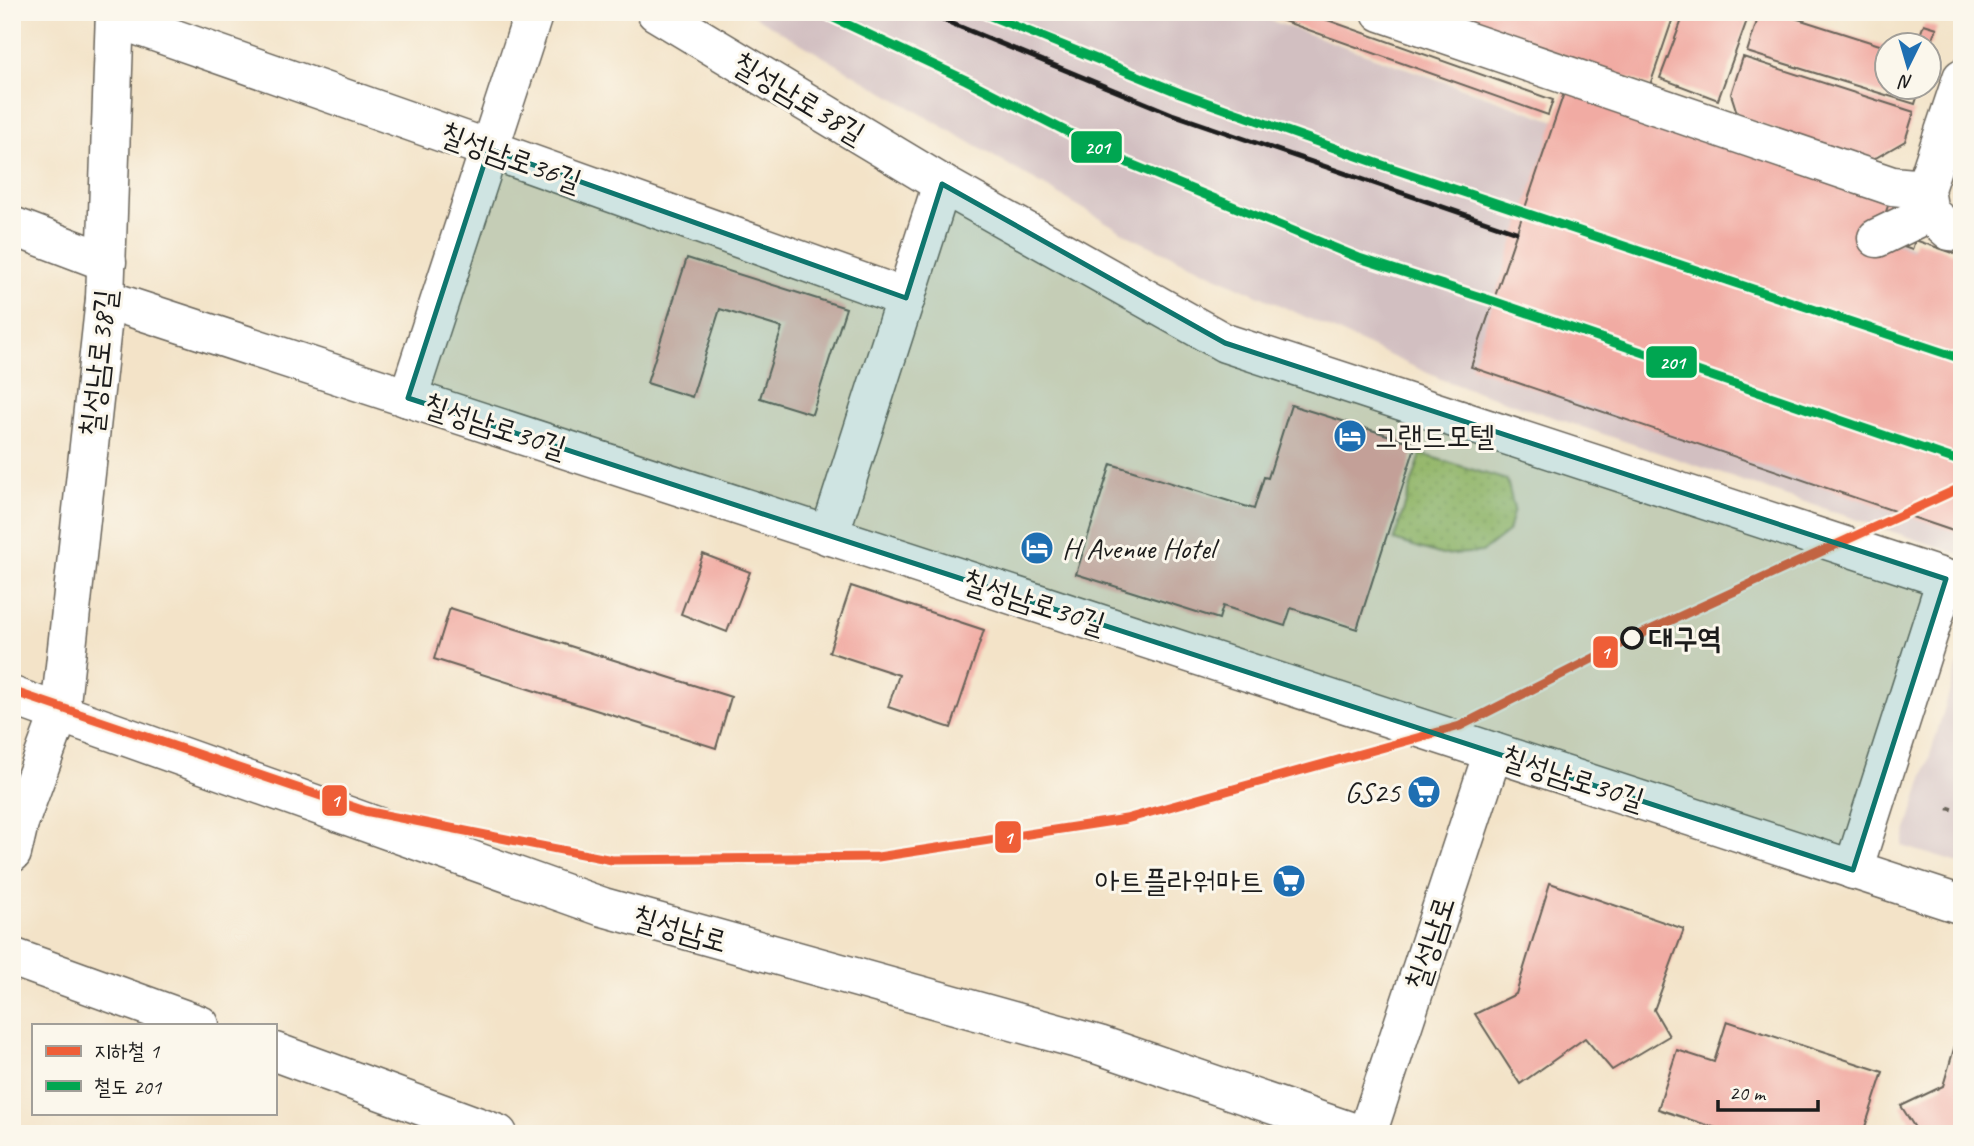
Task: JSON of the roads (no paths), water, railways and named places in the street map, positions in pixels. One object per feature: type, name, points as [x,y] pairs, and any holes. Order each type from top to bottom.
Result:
[{"type":"street","points":[[408,398],[534,12]]},
{"type":"street","name":"칠성남로38길","points":[[656,12],[942,184],[1225,344],[1946,579],[1853,870]]},
{"type":"street","points":[[1381,12],[1892,186],[1927,201],[1950,231],[1962,232]]},
{"type":"street","name":"칠성남로36길","points":[[115,15],[906,298]]},
{"type":"street","name":"칠성남로38길","points":[[12,853],[19,823],[60,712],[106,281],[115,15]]},
{"type":"street","points":[[1877,238],[1927,201],[1959,98]]},
{"type":"street","points":[[829,536],[942,184]]},
{"type":"street","name":"칠성남로30길","points":[[12,226],[106,281],[408,398],[1962,905]]},
{"type":"street","name":"칠성남로","points":[[12,696],[603,907],[1099,1045],[1358,1134]]},
{"type":"street","name":"칠성남로","points":[[1367,1134],[1493,752]]},
{"type":"street","points":[[12,957],[197,1024]]},
{"type":"street","points":[[276,1052],[498,1134]]},
{"type":"railway","points":[[924,12],[1172,114],[1516,232]]},
{"type":"metro line","name":"1","points":[[12,691],[365,811],[612,860],[878,857],[1126,819],[1460,726],[1637,636],[1962,487]]},
{"type":"rail line","name":"201","points":[[821,12],[966,80],[1128,163],[1359,258],[1493,301],[1962,462]]},
{"type":"rail line","name":"201","points":[[981,12],[1180,93],[1388,167],[1962,359]]},
{"type":"place","name":"그랜드모텔","points":[[1350,436]]},
{"type":"place","name":"H Avenue Hotel","points":[[1037,548]]},
{"type":"place","name":"대구역","points":[[1632,638]]},
{"type":"place","name":"GS25","points":[[1424,792]]},
{"type":"place","name":"아트플라워마트","points":[[1289,881]]}]
